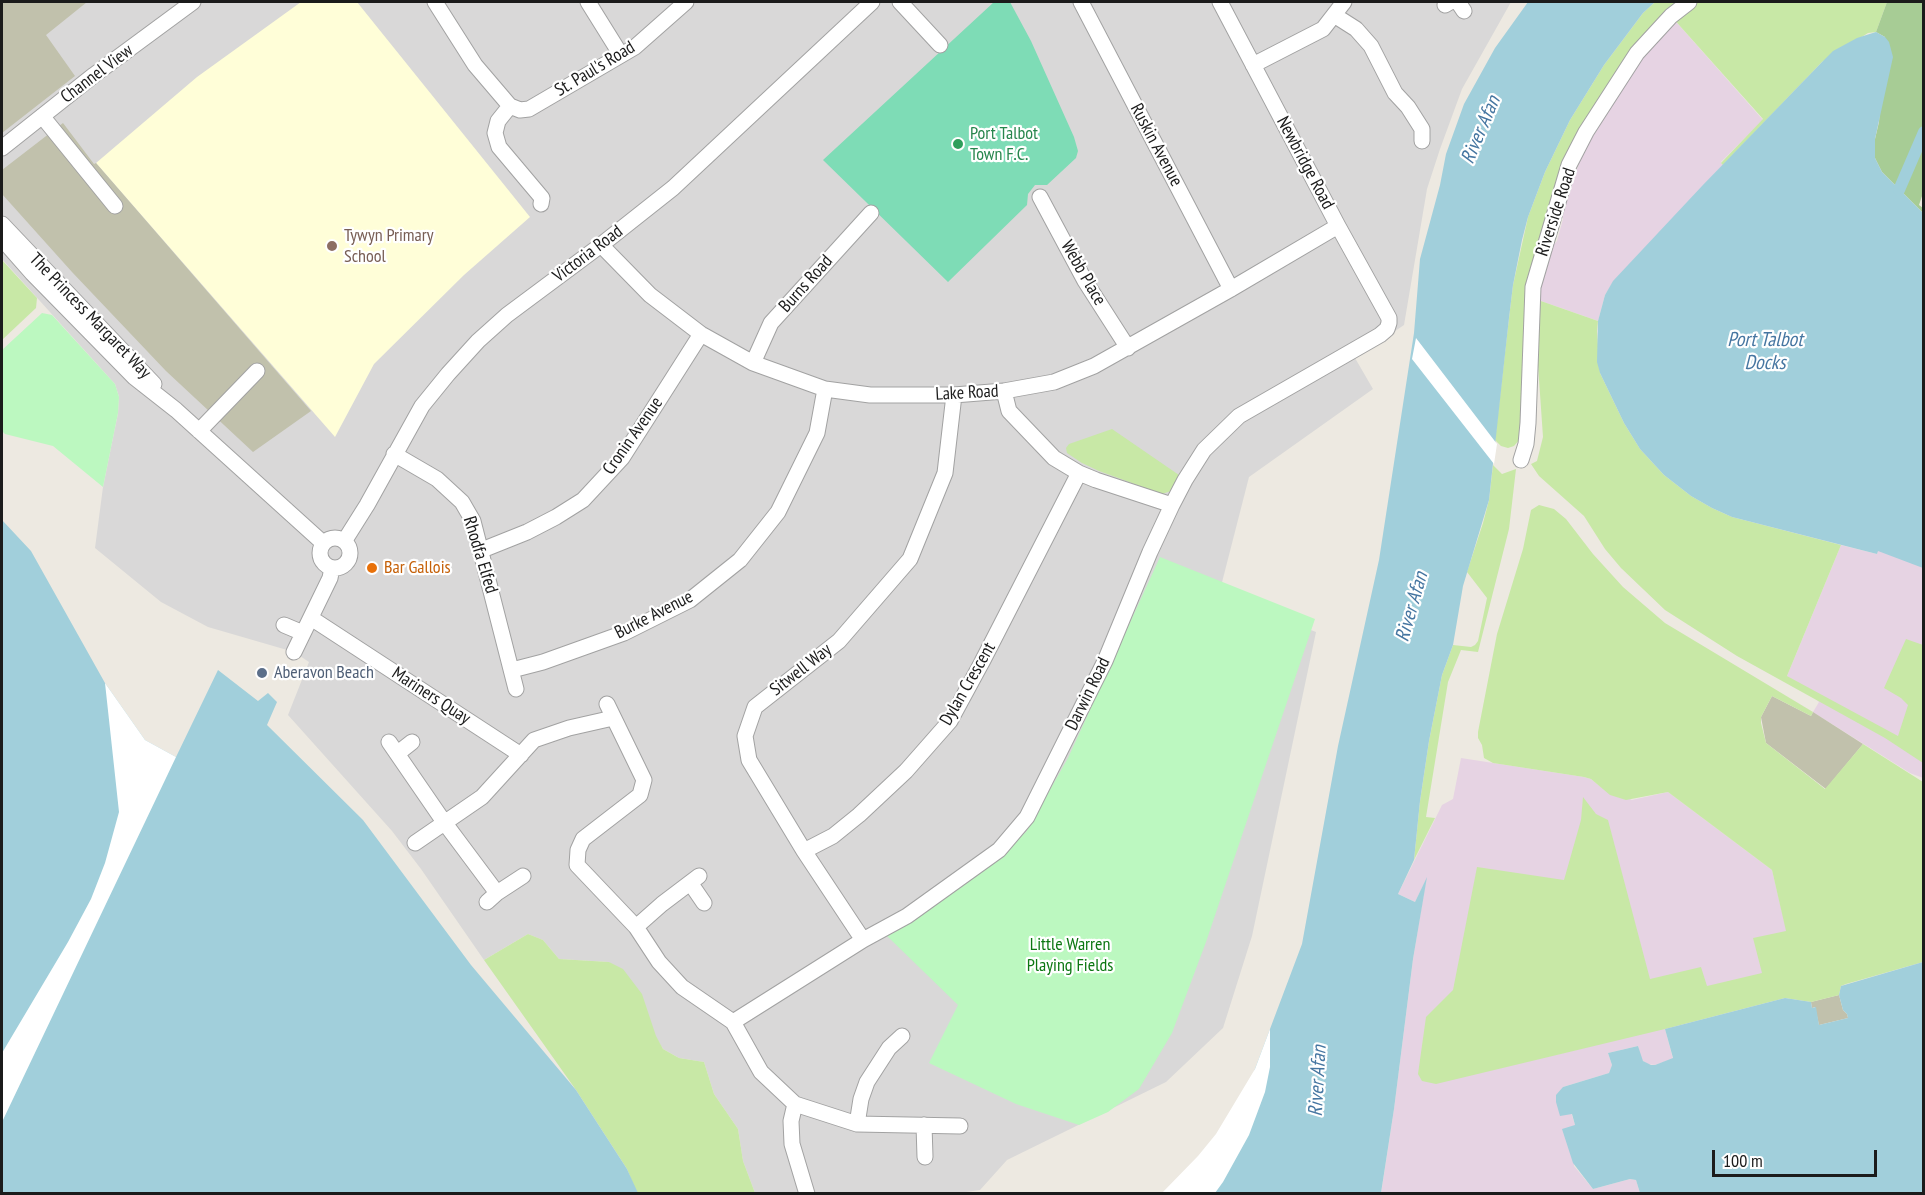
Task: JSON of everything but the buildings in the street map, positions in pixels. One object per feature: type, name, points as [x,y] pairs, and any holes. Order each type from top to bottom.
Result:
[{"type":"street","name":"Channel View","points":[[2,148],[193,2]]},
{"type":"street","points":[[435,2],[475,65],[510,106],[498,121],[495,133],[499,147],[542,198],[541,204]]},
{"type":"street","points":[[588,2],[621,55]]},
{"type":"street","name":"St. Paul's Road","points":[[510,106],[520,110],[529,109],[636,47],[686,2]]},
{"type":"street","name":"Victoria Road","points":[[294,652],[330,578],[332,568],[340,567],[351,555],[350,547],[345,540],[422,406],[448,374],[478,341],[507,315],[673,188],[872,2]]},
{"type":"street","points":[[900,2],[940,45]]},
{"type":"street","name":"Ruskin Avenue","points":[[1081,2],[1231,289]]},
{"type":"street","name":"Newbridge Road","points":[[1220,2],[1389,318],[1389,323]]},
{"type":"street","points":[[1253,65],[1323,29],[1344,2]]},
{"type":"street","name":"Riverside Road","points":[[1521,460],[1526,444],[1528,423],[1533,287],[1569,165],[1586,132],[1637,53],[1671,16],[1689,2]]},
{"type":"street","points":[[1334,15],[1356,29],[1371,46],[1395,93],[1426,132]]},
{"type":"street","points":[[42,116],[116,206]]},
{"type":"street","name":"Webb Place","points":[[1040,197],[1085,281],[1128,348]]},
{"type":"street","name":"Burns Road","points":[[753,363],[771,323],[871,213]]},
{"type":"street","name":"The Princess Margaret Way","points":[[2,224],[144,372],[176,410]]},
{"type":"street","name":"Lake Road","points":[[601,245],[650,296],[701,334],[753,363],[825,389],[870,395],[954,395],[1004,391],[1054,382],[1094,366],[1338,226]]},
{"type":"street","name":"The Princess Margaret Way","points":[[2,239],[32,273],[135,377],[176,410],[324,543]]},
{"type":"street","name":"Darwin Road","points":[[733,1022],[863,940],[907,916],[999,850],[1028,817],[1105,661],[1172,505],[1204,450],[1239,416],[1384,333],[1389,323]]},
{"type":"street","name":"Cronin Avenue","points":[[482,550],[527,532],[583,500],[622,458],[701,334]]},
{"type":"street","points":[[199,431],[257,371]]},
{"type":"street","name":"Burke Avenue","points":[[512,670],[543,662],[624,633],[690,600],[740,560],[778,512],[817,433],[825,389]]},
{"type":"street","points":[[1004,391],[1009,411],[1054,458],[1078,472],[1172,505]]},
{"type":"street","name":"Sitwell Way","points":[[863,940],[804,851],[748,760],[745,736],[755,707],[839,640],[910,559],[945,473],[954,395]]},
{"type":"street","name":"Rhodfa Elfed","points":[[394,454],[437,479],[462,502],[473,521],[516,689]]},
{"type":"street","name":"Dylan Crescent","points":[[804,851],[833,836],[859,815],[906,771],[950,721],[1078,472]]},
{"type":"street","points":[[332,568],[324,563],[321,554],[324,543],[329,539],[345,540]]},
{"type":"street","name":"Mariners Quay","points":[[311,618],[521,755]]},
{"type":"street","points":[[284,625],[303,633]]},
{"type":"street","points":[[415,843],[482,796],[534,740],[610,711],[644,780],[640,795],[583,839],[578,850],[577,865],[636,927],[659,962],[682,987],[733,1022],[761,1072],[795,1104],[857,1124],[960,1126]]},
{"type":"street","points":[[412,742],[394,748],[492,897],[523,876]]},
{"type":"street","points":[[636,927],[695,880],[704,903]]},
{"type":"street","points":[[857,1124],[861,1099],[884,1044],[902,1036]]},
{"type":"street","points":[[795,1104],[791,1121],[792,1144],[811,1191]]},
{"type":"street","points":[[924,1125],[925,1157]]},
{"type":"shaded area","points":[[2,2],[1511,2],[1462,89],[1440,149],[1427,189],[1404,325],[1355,358],[1373,389],[1249,477],[1219,594],[1316,632],[1252,936],[1223,1028],[1166,1082],[1007,1160],[980,1190],[952,1194],[755,1193],[743,1161],[738,1129],[714,1094],[704,1062],[679,1058],[663,1049],[609,962],[559,959],[543,940],[528,934],[484,960],[392,831],[288,715],[309,662],[294,652],[208,627],[161,602],[95,548],[119,397],[115,384],[2,259]]},
{"type":"shaded area","points":[[2,2],[87,2],[46,35],[75,76],[2,133]]},
{"type":"shaded area","name":"Tywyn Primary School","points":[[301,2],[357,2],[530,217],[464,275],[374,364],[335,437],[96,163],[197,77]]},
{"type":"shaded area","points":[[1671,16],[1763,120],[1721,162],[1723,165],[1613,282],[1605,295],[1598,321],[1538,300],[1548,251],[1557,241],[1563,219],[1560,212],[1586,146],[1629,76]]},
{"type":"shaded area","points":[[63,123],[94,164],[96,163],[311,411],[253,452],[166,371],[2,194],[2,170]]},
{"type":"shaded area","points":[[1841,545],[1877,554],[1878,550],[1923,567],[1923,778],[1910,773],[1784,694],[1813,712],[1819,702],[1787,676]]},
{"type":"shaded area","points":[[1772,696],[1811,716],[1813,712],[1863,744],[1826,789],[1766,743],[1761,717]]},
{"type":"shaded area","points":[[1461,758],[1584,777],[1632,800],[1668,792],[1772,870],[1801,991],[1665,1029],[1673,1059],[1655,1065],[1647,1064],[1641,1059],[1638,1046],[1608,1053],[1612,1065],[1609,1073],[1563,1087],[1575,1125],[1574,1166],[1593,1189],[1630,1179],[1636,1180],[1640,1193],[1381,1194],[1426,880],[1415,902],[1398,894],[1442,805],[1453,799]]},
{"type":"shaded area","points":[[1839,995],[1848,1018],[1819,1025],[1815,1007],[1812,1008],[1811,1002]]},
{"type":"green space","name":"Port Talbot Town F.C.","points":[[994,2],[1010,2],[1031,41],[1074,137],[1078,151],[1076,158],[1047,185],[1035,185],[1028,194],[1027,205],[948,282],[823,160]]},
{"type":"green space","points":[[1655,2],[1887,2],[1876,32],[1868,33],[1822,62],[1723,165],[1721,163],[1763,119],[1671,16],[1586,132],[1541,256],[1521,438],[1514,446],[1508,448],[1501,446],[1495,440],[1509,318],[1513,285],[1528,217],[1545,172],[1570,120],[1604,65],[1643,13]]},
{"type":"green space","points":[[1887,2],[1923,2],[1924,190],[1919,205],[1923,208],[1923,213],[1882,172],[1875,158],[1885,37],[1876,32]]},
{"type":"green space","points":[[2,260],[37,298],[36,308],[2,340]]},
{"type":"green space","points":[[1538,300],[1598,321],[1600,373],[1624,423],[1640,449],[1664,475],[1691,496],[1732,517],[1841,545],[1787,676],[1898,736],[1908,705],[1884,688],[1906,639],[1923,645],[1923,763],[1885,738],[1737,656],[1665,610],[1621,568],[1605,549],[1584,516],[1539,476],[1531,464],[1537,461],[1543,437],[1536,336]]},
{"type":"green space","points":[[42,313],[52,315],[115,384],[119,397],[118,413],[103,487],[53,446],[5,434],[2,431],[2,350]]},
{"type":"green space","points":[[1112,429],[1179,475],[1171,491],[1162,494],[1099,471],[1067,453],[1066,448],[1069,444]]},
{"type":"green space","points":[[1493,465],[1502,474],[1516,469],[1509,529],[1478,652],[1461,650],[1448,682],[1426,817],[1435,818],[1414,860],[1429,741],[1442,675],[1453,645],[1471,647],[1478,641],[1487,598],[1467,572],[1489,500]]},
{"type":"green space","points":[[1539,505],[1554,509],[1566,519],[1623,587],[1665,623],[1813,712],[1811,716],[1772,696],[1761,717],[1761,723],[1766,743],[1825,789],[1863,744],[1923,782],[1923,962],[1846,984],[1841,986],[1839,995],[1811,1002],[1785,998],[1436,1084],[1422,1081],[1418,1074],[1426,1017],[1453,990],[1477,867],[1564,880],[1581,820],[1583,797],[1596,814],[1608,820],[1650,979],[1701,967],[1707,986],[1762,973],[1753,938],[1786,931],[1772,870],[1668,792],[1626,800],[1610,795],[1591,779],[1493,763],[1484,758],[1478,732],[1497,634],[1523,549],[1531,510]]},
{"type":"green space","name":"Little Warren Playing Fields","points":[[1160,557],[1315,619],[1206,942],[1172,1033],[1139,1089],[1108,1112],[1079,1125],[1016,1104],[929,1063],[958,1005],[886,935],[999,855],[1026,832],[1068,758]]},
{"type":"green space","points":[[528,934],[543,940],[559,959],[609,962],[623,969],[642,994],[656,1036],[663,1049],[679,1058],[704,1062],[714,1094],[738,1129],[743,1161],[755,1193],[637,1193],[627,1169],[576,1090],[484,960]]},
{"type":"water","name":"River Afan","points":[[1528,2],[1655,2],[1643,13],[1604,65],[1570,120],[1545,172],[1522,240],[1513,285],[1489,500],[1463,586],[1453,645],[1442,675],[1429,741],[1414,860],[1398,894],[1415,902],[1427,877],[1413,959],[1381,1193],[1175,1194],[1244,1098],[1302,944],[1338,746],[1379,560],[1414,333],[1420,259],[1446,154],[1464,104],[1495,48]]},
{"type":"water","name":"Port Talbot Docks","points":[[1876,32],[1889,42],[1893,57],[1875,139],[1875,158],[1882,172],[1923,213],[1923,568],[1878,551],[1877,554],[1732,517],[1691,496],[1664,475],[1640,449],[1624,423],[1597,362],[1598,321],[1605,295],[1613,281],[1833,51],[1857,38]]},
{"type":"water","points":[[2,520],[31,551],[105,683],[145,740],[176,757],[218,670],[258,701],[268,693],[277,702],[267,725],[363,820],[471,965],[576,1090],[627,1169],[638,1193],[2,1193]]},
{"type":"water","points":[[1923,962],[1923,1193],[1640,1193],[1636,1180],[1630,1179],[1593,1189],[1573,1163],[1562,1129],[1575,1125],[1572,1114],[1560,1116],[1556,1095],[1563,1087],[1609,1073],[1612,1065],[1608,1053],[1638,1046],[1643,1061],[1655,1065],[1673,1058],[1665,1029],[1785,998],[1811,1002],[1812,1008],[1816,1007],[1819,1025],[1848,1018],[1839,995],[1841,986]]},
{"type":"pier","points":[[1416,338],[1497,444],[1494,464],[1412,359]]},
{"type":"pier","points":[[105,683],[145,740],[176,757],[2,1122],[2,1053],[91,899],[105,863],[119,812]]},
{"type":"pier","points":[[1270,1029],[1270,1067],[1265,1092],[1249,1135],[1223,1182],[1215,1193],[1162,1193],[1216,1134],[1255,1069]]},
{"type":"waterway","points":[[1899,190],[1924,132]]},
{"type":"place","name":"Port Talbot Town F.C.","points":[[958,144]]},
{"type":"place","name":"Tywyn Primary School","points":[[332,246]]},
{"type":"place","name":"Bar Gallois","points":[[372,568]]},
{"type":"place","name":"Aberavon Beach","points":[[262,673]]}]
